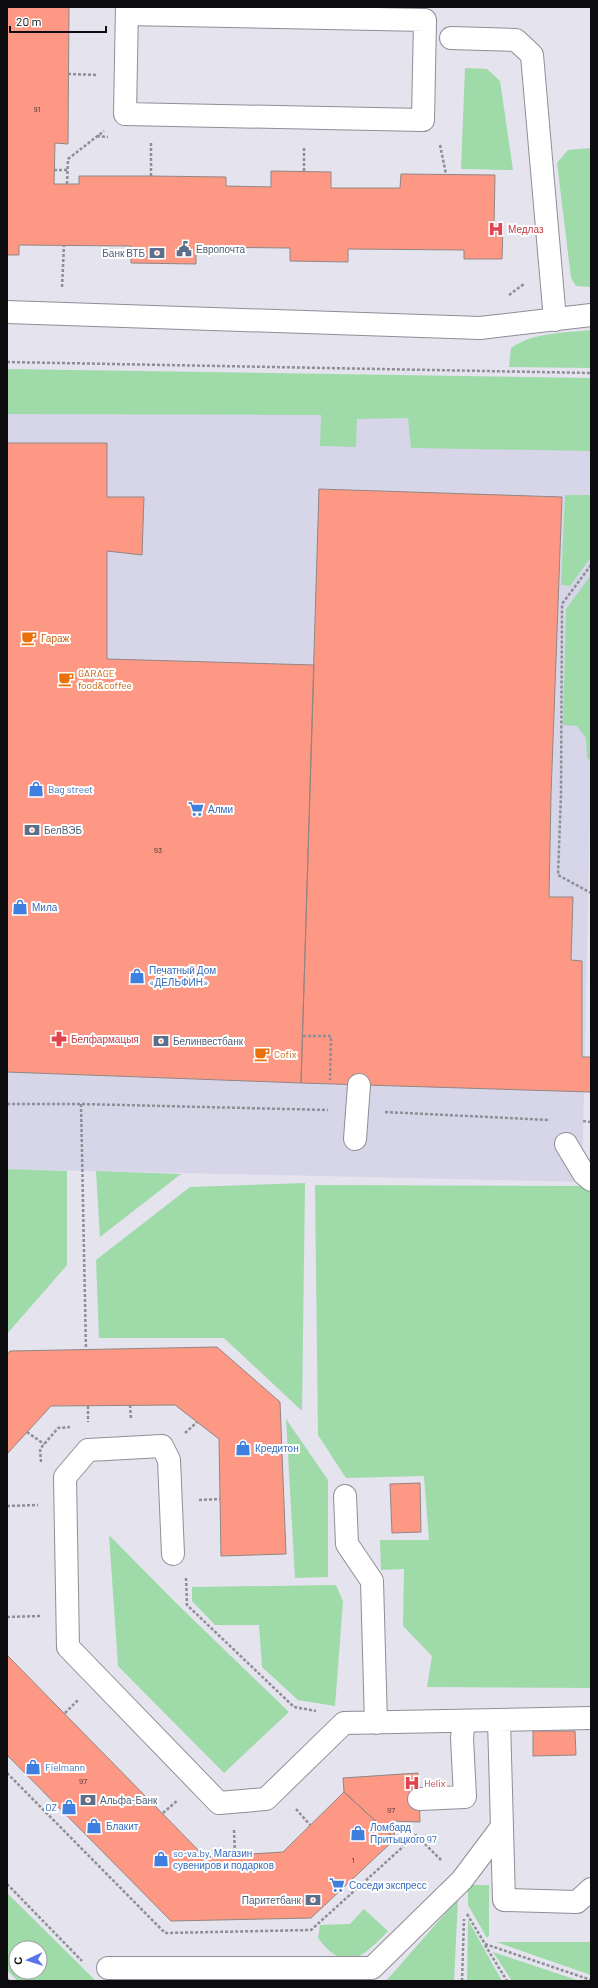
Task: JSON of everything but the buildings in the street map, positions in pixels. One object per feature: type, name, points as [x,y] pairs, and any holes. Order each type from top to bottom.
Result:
[{"type":"lane","points":[[127,11],[425,20],[423,120],[125,114],[127,11]]},
{"type":"lane","points":[[451,38],[516,40],[532,55],[555,320]]},
{"type":"lane","points":[[7,312],[480,328],[591,315]]},
{"type":"lane","points":[[355,1139],[359,1085]]},
{"type":"lane","points":[[566,1144],[584,1174],[591,1180]]},
{"type":"lane","points":[[173,1554],[169,1460],[162,1446],[88,1450],[65,1477],[68,1647],[219,1803],[266,1799],[344,1723],[591,1718]]},
{"type":"lane","points":[[345,1496],[347,1544],[372,1581],[376,1723]]},
{"type":"lane","points":[[499,1720],[504,1900],[577,1902],[591,1889]]},
{"type":"lane","points":[[419,1799],[465,1797],[462,1738],[464,1721]]},
{"type":"lane","points":[[108,1968],[372,1968],[462,1880],[501,1828]]},
{"type":"path","points":[[68,74],[102,75]]},
{"type":"path","points":[[67,184],[68,159],[125,114]]},
{"type":"path","points":[[151,176],[152,138]]},
{"type":"path","points":[[304,142],[304,171]]},
{"type":"path","points":[[440,145],[446,174]]},
{"type":"path","points":[[54,170],[67,170]]},
{"type":"path","points":[[62,290],[64,245]]},
{"type":"path","points":[[508,295],[530,279]]},
{"type":"path","points":[[7,362],[591,373]]},
{"type":"path","points":[[591,565],[562,604],[561,795],[558,875],[591,893]]},
{"type":"path","points":[[303,1036],[331,1036],[330,1088]]},
{"type":"path","points":[[7,1104],[81,1104],[329,1110],[329,1102]]},
{"type":"path","points":[[81,1104],[86,1350]]},
{"type":"path","points":[[357,1111],[553,1120]]},
{"type":"path","points":[[576,1121],[591,1122]]},
{"type":"path","points":[[130,1405],[131,1424]]},
{"type":"path","points":[[88,1406],[88,1426]]},
{"type":"path","points":[[180,1438],[197,1422]]},
{"type":"path","points":[[41,1465],[40,1449],[44,1444],[58,1428],[73,1427]]},
{"type":"path","points":[[27,1432],[44,1444]]},
{"type":"path","points":[[192,1501],[220,1499]]},
{"type":"path","points":[[7,1506],[42,1505]]},
{"type":"path","points":[[186,1576],[187,1605],[294,1707],[337,1715],[344,1723]]},
{"type":"path","points":[[7,1617],[45,1616]]},
{"type":"path","points":[[65,1713],[82,1697]]},
{"type":"path","points":[[7,1772],[165,1933],[311,1930],[416,1835],[462,1880]]},
{"type":"path","points":[[163,1813],[180,1798]]},
{"type":"path","points":[[292,1811],[300,1804]]},
{"type":"path","points":[[295,1809],[310,1825]]},
{"type":"path","points":[[234,1823],[235,1856]]},
{"type":"path","points":[[7,1884],[86,1965]]},
{"type":"path","points":[[462,1981],[464,1908],[507,1981]]},
{"type":"path","points":[[485,1944],[591,1980]]},
{"type":"shaded area","points":[[7,376],[591,389],[591,764],[582,1182],[7,1169]]},
{"type":"green space","points":[[465,68],[487,69],[500,81],[513,170],[461,169]]},
{"type":"green space","points":[[591,148],[591,287],[576,286],[571,278],[557,163],[568,150]]},
{"type":"green space","points":[[591,330],[591,368],[509,367],[511,348],[520,343],[539,336]]},
{"type":"green space","points":[[7,369],[591,378],[591,451],[411,448],[408,418],[357,419],[356,447],[320,446],[321,415],[7,414]]},
{"type":"green space","points":[[565,495],[591,495],[591,557],[570,586],[561,585]]},
{"type":"green space","points":[[591,575],[591,761],[587,758],[586,738],[577,726],[563,725],[566,609]]},
{"type":"green space","points":[[7,1169],[67,1171],[67,1265],[7,1334]]},
{"type":"green space","points":[[96,1171],[181,1174],[100,1237]]},
{"type":"green space","points":[[305,1183],[302,1411],[224,1338],[99,1338],[96,1260],[190,1187]]},
{"type":"green space","points":[[315,1185],[586,1186],[591,1189],[591,1688],[427,1687],[432,1656],[403,1626],[404,1569],[381,1570],[380,1540],[429,1540],[424,1476],[346,1478],[318,1435]]},
{"type":"green space","points":[[286,1419],[328,1480],[328,1577],[295,1578]]},
{"type":"green space","points":[[109,1535],[176,1603],[289,1712],[224,1773],[118,1666]]},
{"type":"green space","points":[[336,1585],[343,1601],[335,1706],[298,1700],[262,1667],[259,1625],[215,1625],[192,1601],[192,1587]]},
{"type":"green space","points":[[468,1885],[489,1885],[489,1936],[487,1938],[468,1905]]},
{"type":"green space","points":[[7,1893],[96,1981],[18,1981],[17,1980],[48,1980],[48,1940],[8,1940],[8,1971]]},
{"type":"green space","points":[[458,1899],[454,1981],[386,1981]]},
{"type":"green space","points":[[364,1909],[388,1931],[379,1941],[362,1955],[345,1959],[337,1956],[318,1938],[320,1925],[350,1924]]},
{"type":"green space","points":[[468,1920],[502,1981],[467,1981]]},
{"type":"green space","points":[[496,1942],[591,1942],[591,1975]]},
{"type":"green space","points":[[493,1952],[580,1981],[512,1981]]},
{"type":"place","name":"Медлаз","points":[[496,229]]},
{"type":"place","name":"Европочта","points":[[184,249]]},
{"type":"place","name":"Банк ВТБ","points":[[157,253]]},
{"type":"place","name":"Гараж","points":[[29,638]]},
{"type":"place","name":"GARAGE food&coffee","points":[[66,679]]},
{"type":"place","name":"Bag street","points":[[36,789]]},
{"type":"place","name":"Алми","points":[[196,809]]},
{"type":"place","name":"БелВЭБ","points":[[32,830]]},
{"type":"place","name":"Мила","points":[[20,907]]},
{"type":"place","name":"Печатный Дом «ДЕЛЬФИН»","points":[[137,976]]},
{"type":"place","name":"Белфармацыя","points":[[59,1039]]},
{"type":"place","name":"Белинвестбанк","points":[[161,1041]]},
{"type":"place","name":"Cofix","points":[[262,1054]]},
{"type":"place","name":"Кредитон","points":[[243,1448]]},
{"type":"place","name":"Fielmann","points":[[33,1767]]},
{"type":"place","name":"Helix","points":[[412,1783]]},
{"type":"place","name":"Альфа-Банк","points":[[88,1800]]},
{"type":"place","name":"OZ","points":[[69,1807]]},
{"type":"place","name":"Блакит","points":[[94,1826]]},
{"type":"place","name":"Ломбард Притыцкого 97","points":[[358,1833]]},
{"type":"place","name":"so-va.by, Магазин сувениров и подарков","points":[[161,1859]]},
{"type":"place","name":"Соседи экспресс","points":[[337,1885]]},
{"type":"place","name":"Паритетбанк","points":[[313,1900]]}]
